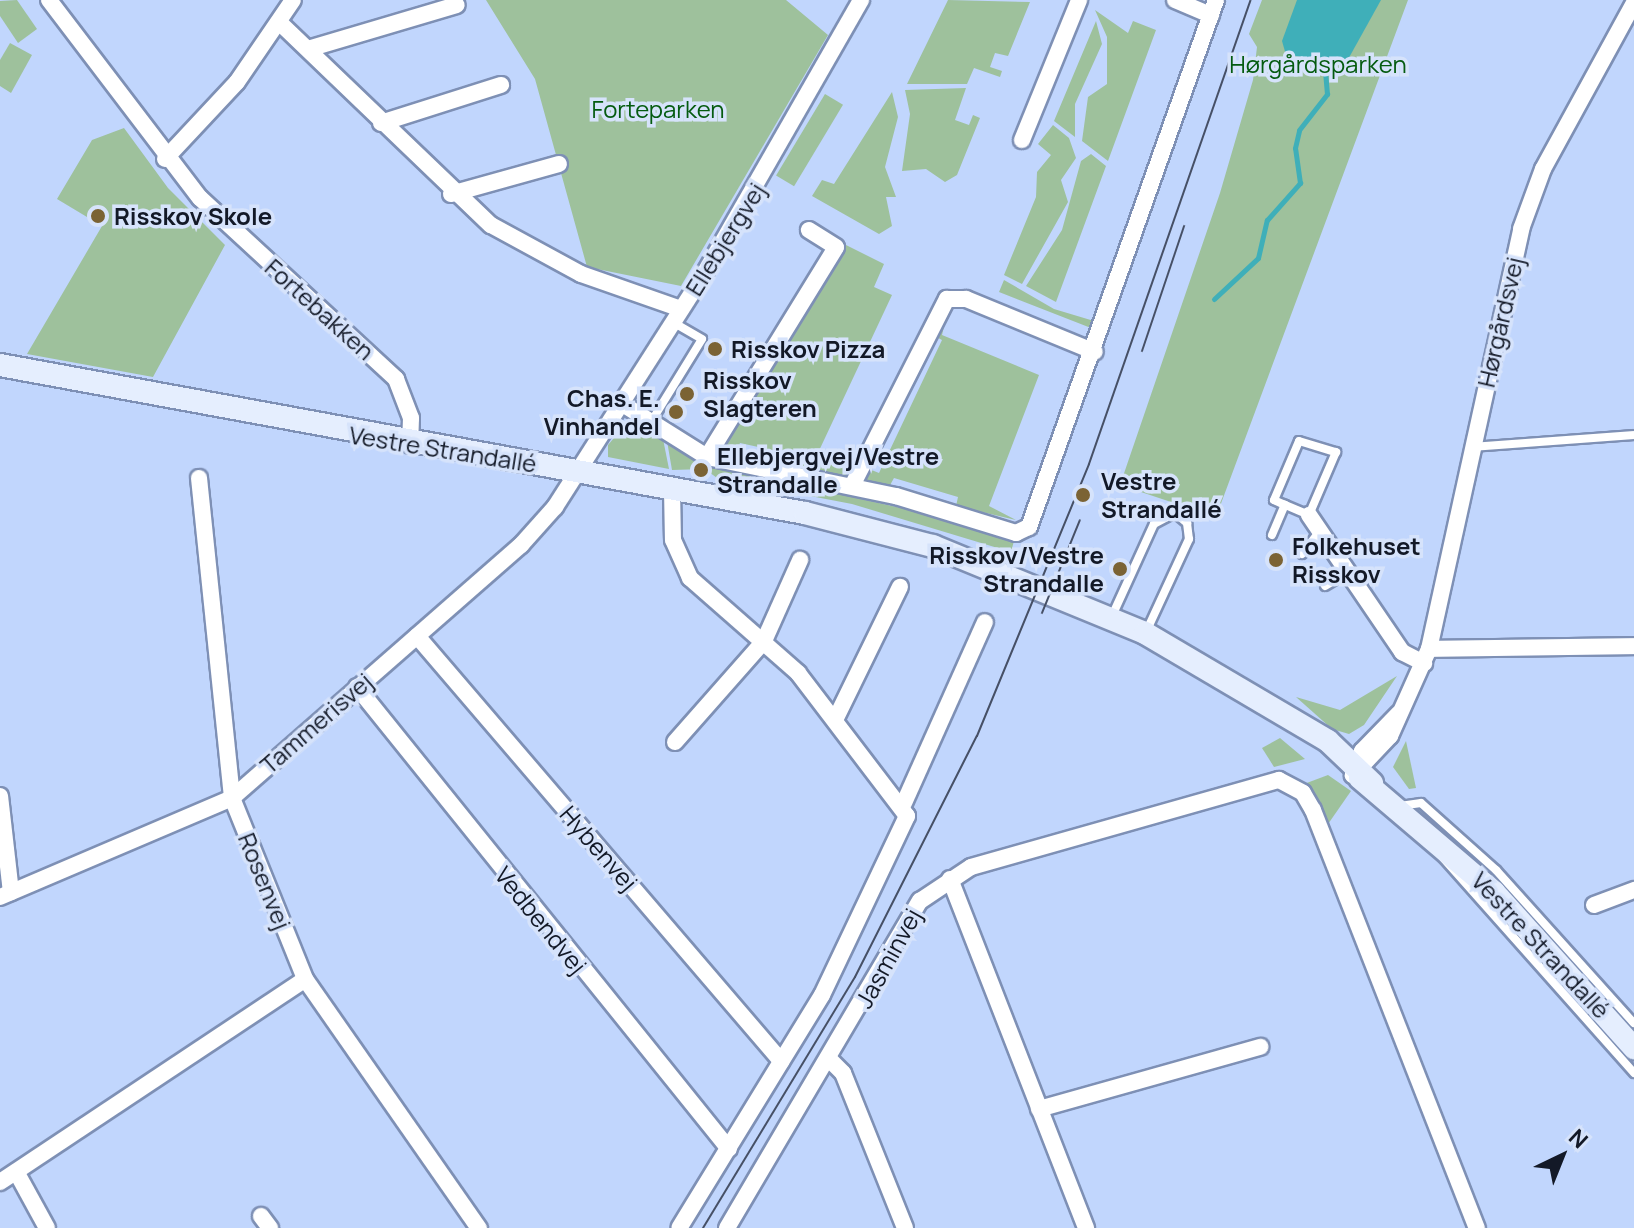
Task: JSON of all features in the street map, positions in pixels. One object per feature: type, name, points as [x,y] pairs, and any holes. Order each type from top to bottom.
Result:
[{"type":"street","name":"Fortebakken","points":[[49,0],[165,159],[236,235],[396,379],[411,418],[410,445]]},
{"type":"street","points":[[165,159],[280,23],[293,0]]},
{"type":"street","name":"Ellebjergvej","points":[[577,472],[810,99],[861,0]]},
{"type":"street","points":[[1022,140],[1079,0]]},
{"type":"street","points":[[621,403],[707,457],[852,486],[1016,533],[1029,527],[1095,352],[1213,7],[1175,0]]},
{"type":"street","name":"Hørgårdsvej","points":[[1361,773],[1399,713],[1427,656],[1521,229],[1543,169],[1634,3]]},
{"type":"street","points":[[308,49],[457,5]]},
{"type":"street","points":[[280,23],[451,194],[554,262],[677,315]]},
{"type":"street","points":[[381,123],[501,85]]},
{"type":"street","points":[[451,194],[559,164]]},
{"type":"street","points":[[707,457],[836,247],[809,230]]},
{"type":"street","points":[[852,486],[947,299],[966,299],[1095,352]]},
{"type":"street","name":"Vestre Strandallé","points":[[0,365],[29,375]]},
{"type":"street","name":"Vestre Strandallé","points":[[0,373],[29,375],[410,445],[672,489],[899,536],[1112,616],[1291,723],[1361,773],[1439,838],[1547,945],[1634,1048]]},
{"type":"street","name":"Tammerisvej","points":[[5,894],[232,798],[521,545],[577,472]]},
{"type":"street","name":"Rosenvej","points":[[199,478],[232,798],[305,979],[479,1228]]},
{"type":"street","points":[[672,489],[673,540],[690,578],[764,641],[836,718],[904,803]]},
{"type":"street","points":[[1309,515],[1352,569],[1397,645],[1427,656],[1634,646]]},
{"type":"street","points":[[675,742],[764,641],[800,560]]},
{"type":"street","points":[[836,718],[900,587]]},
{"type":"street","points":[[679,1228],[781,1061],[898,843],[904,803],[985,622]]},
{"type":"street","name":"Hybenvej","points":[[417,636],[781,1061]]},
{"type":"street","name":"Vedbendvej","points":[[357,687],[729,1149]]},
{"type":"street","name":"Jasminvej","points":[[727,1228],[831,1061],[905,920],[950,879],[1269,781],[1290,783],[1313,810],[1477,1228]]},
{"type":"street","points":[[0,796],[5,894]]},
{"type":"street","points":[[950,879],[1086,1228]]},
{"type":"street","points":[[1594,905],[1634,890]]},
{"type":"street","points":[[0,1182],[18,1175],[305,979]]},
{"type":"street","points":[[1039,1109],[1260,1047]]},
{"type":"street","points":[[831,1061],[843,1073],[905,1228]]},
{"type":"street","points":[[18,1175],[47,1228]]},
{"type":"lane","points":[[650,422],[702,339],[677,315]]},
{"type":"lane","points":[[1471,447],[1634,435]]},
{"type":"lane","points":[[1307,439],[1336,452],[1309,515],[1285,505],[1274,500],[1299,441],[1307,439]]},
{"type":"lane","points":[[1272,535],[1285,505]]},
{"type":"lane","points":[[1112,616],[1154,524],[1175,513],[1187,523],[1189,539],[1145,633]]},
{"type":"lane","points":[[1302,554],[1322,529]]},
{"type":"lane","points":[[1325,586],[1352,569]]},
{"type":"lane","points":[[1400,806],[1421,803],[1496,870],[1634,1023]]},
{"type":"lane","points":[[1439,838],[1440,862],[1536,956],[1634,1073]]},
{"type":"green space","points":[[17,0],[37,29],[18,43],[0,16],[0,1]]},
{"type":"green space","name":"Forteparken","points":[[486,0],[786,0],[828,35],[681,286],[587,267],[535,79]]},
{"type":"green space","points":[[948,0],[1030,2],[1008,56],[995,53],[990,67],[1002,71],[1000,77],[974,68],[967,84],[907,84]]},
{"type":"green space","name":"Hørgårdsparken","points":[[1262,0],[1408,0],[1216,517],[1120,485],[1220,193],[1253,80],[1257,47],[1249,34]]},
{"type":"green space","points":[[1095,10],[1128,33],[1133,21],[1156,30],[1108,161],[1082,141],[1088,97],[1107,84],[1107,37]]},
{"type":"green space","points":[[1096,21],[1102,44],[1075,104],[1075,137],[1054,121]]},
{"type":"green space","points":[[10,43],[32,55],[11,93],[0,86],[0,60]]},
{"type":"green space","points":[[966,88],[955,120],[969,125],[973,115],[980,118],[957,175],[945,182],[926,169],[902,171],[910,114],[905,90]]},
{"type":"green space","points":[[892,92],[898,117],[885,167],[896,197],[886,197],[892,226],[879,234],[812,196],[822,180],[834,184]]},
{"type":"green space","points":[[825,94],[843,105],[794,186],[776,175]]},
{"type":"green space","points":[[1053,125],[1069,138],[1076,158],[1061,180],[1068,202],[1022,284],[1004,275],[1036,197],[1037,172],[1051,155],[1038,144]]},
{"type":"green space","points":[[124,128],[168,188],[225,245],[153,377],[27,354],[102,226],[57,199],[92,140]]},
{"type":"green space","points":[[1091,154],[1106,166],[1056,302],[1026,286],[1062,230],[1081,161]]},
{"type":"green space","points":[[844,244],[884,264],[874,287],[892,295],[817,455],[851,471],[847,477],[793,466],[794,455],[740,443],[734,456],[724,453],[721,447]]},
{"type":"green space","points":[[1004,280],[1054,309],[1094,321],[1091,328],[999,292]]},
{"type":"green space","points":[[949,306],[942,335],[1039,375],[989,506],[1016,520],[956,506],[958,497],[894,478],[889,487],[863,479],[869,469],[879,473],[942,340],[931,334]]},
{"type":"green space","points":[[630,419],[663,439],[669,469],[608,457],[608,445]]},
{"type":"green space","points":[[667,441],[715,467],[933,515],[1014,541],[1011,552],[852,504],[717,478],[705,469],[672,470]]},
{"type":"green space","points":[[1397,676],[1364,725],[1349,734],[1332,729],[1296,697],[1340,710]]},
{"type":"green space","points":[[1280,738],[1305,759],[1274,767],[1262,748]]},
{"type":"green space","points":[[1406,741],[1416,788],[1409,789],[1393,767]]},
{"type":"green space","points":[[1328,775],[1351,791],[1326,827],[1304,784]]},
{"type":"shaded area","points":[[1297,0],[1381,0],[1346,63],[1286,55],[1282,41]]},
{"type":"waterway","points":[[1214,299],[1258,258],[1267,220],[1300,183],[1295,148],[1299,130],[1327,94],[1324,60]]},
{"type":"tram line","points":[[703,1228],[855,977],[977,736],[1089,464],[1251,0]]},
{"type":"tram line","points":[[1142,351],[1184,226]]},
{"type":"tram line","points":[[1042,613],[1080,520]]},
{"type":"place","name":"Risskov Skole","points":[[98,216]]},
{"type":"place","name":"Risskov Pizza","points":[[715,349]]},
{"type":"place","name":"Risskov Slagteren","points":[[687,394]]},
{"type":"place","name":"Chas. E. Vinhandel","points":[[676,412]]},
{"type":"place","name":"Ellebjergvej/Vestre Strandalle","points":[[701,470]]},
{"type":"place","name":"Vestre Strandallé","points":[[1083,495]]},
{"type":"place","name":"Folkehuset Risskov","points":[[1276,560]]},
{"type":"place","name":"Risskov/Vestre Strandalle","points":[[1120,569]]}]
